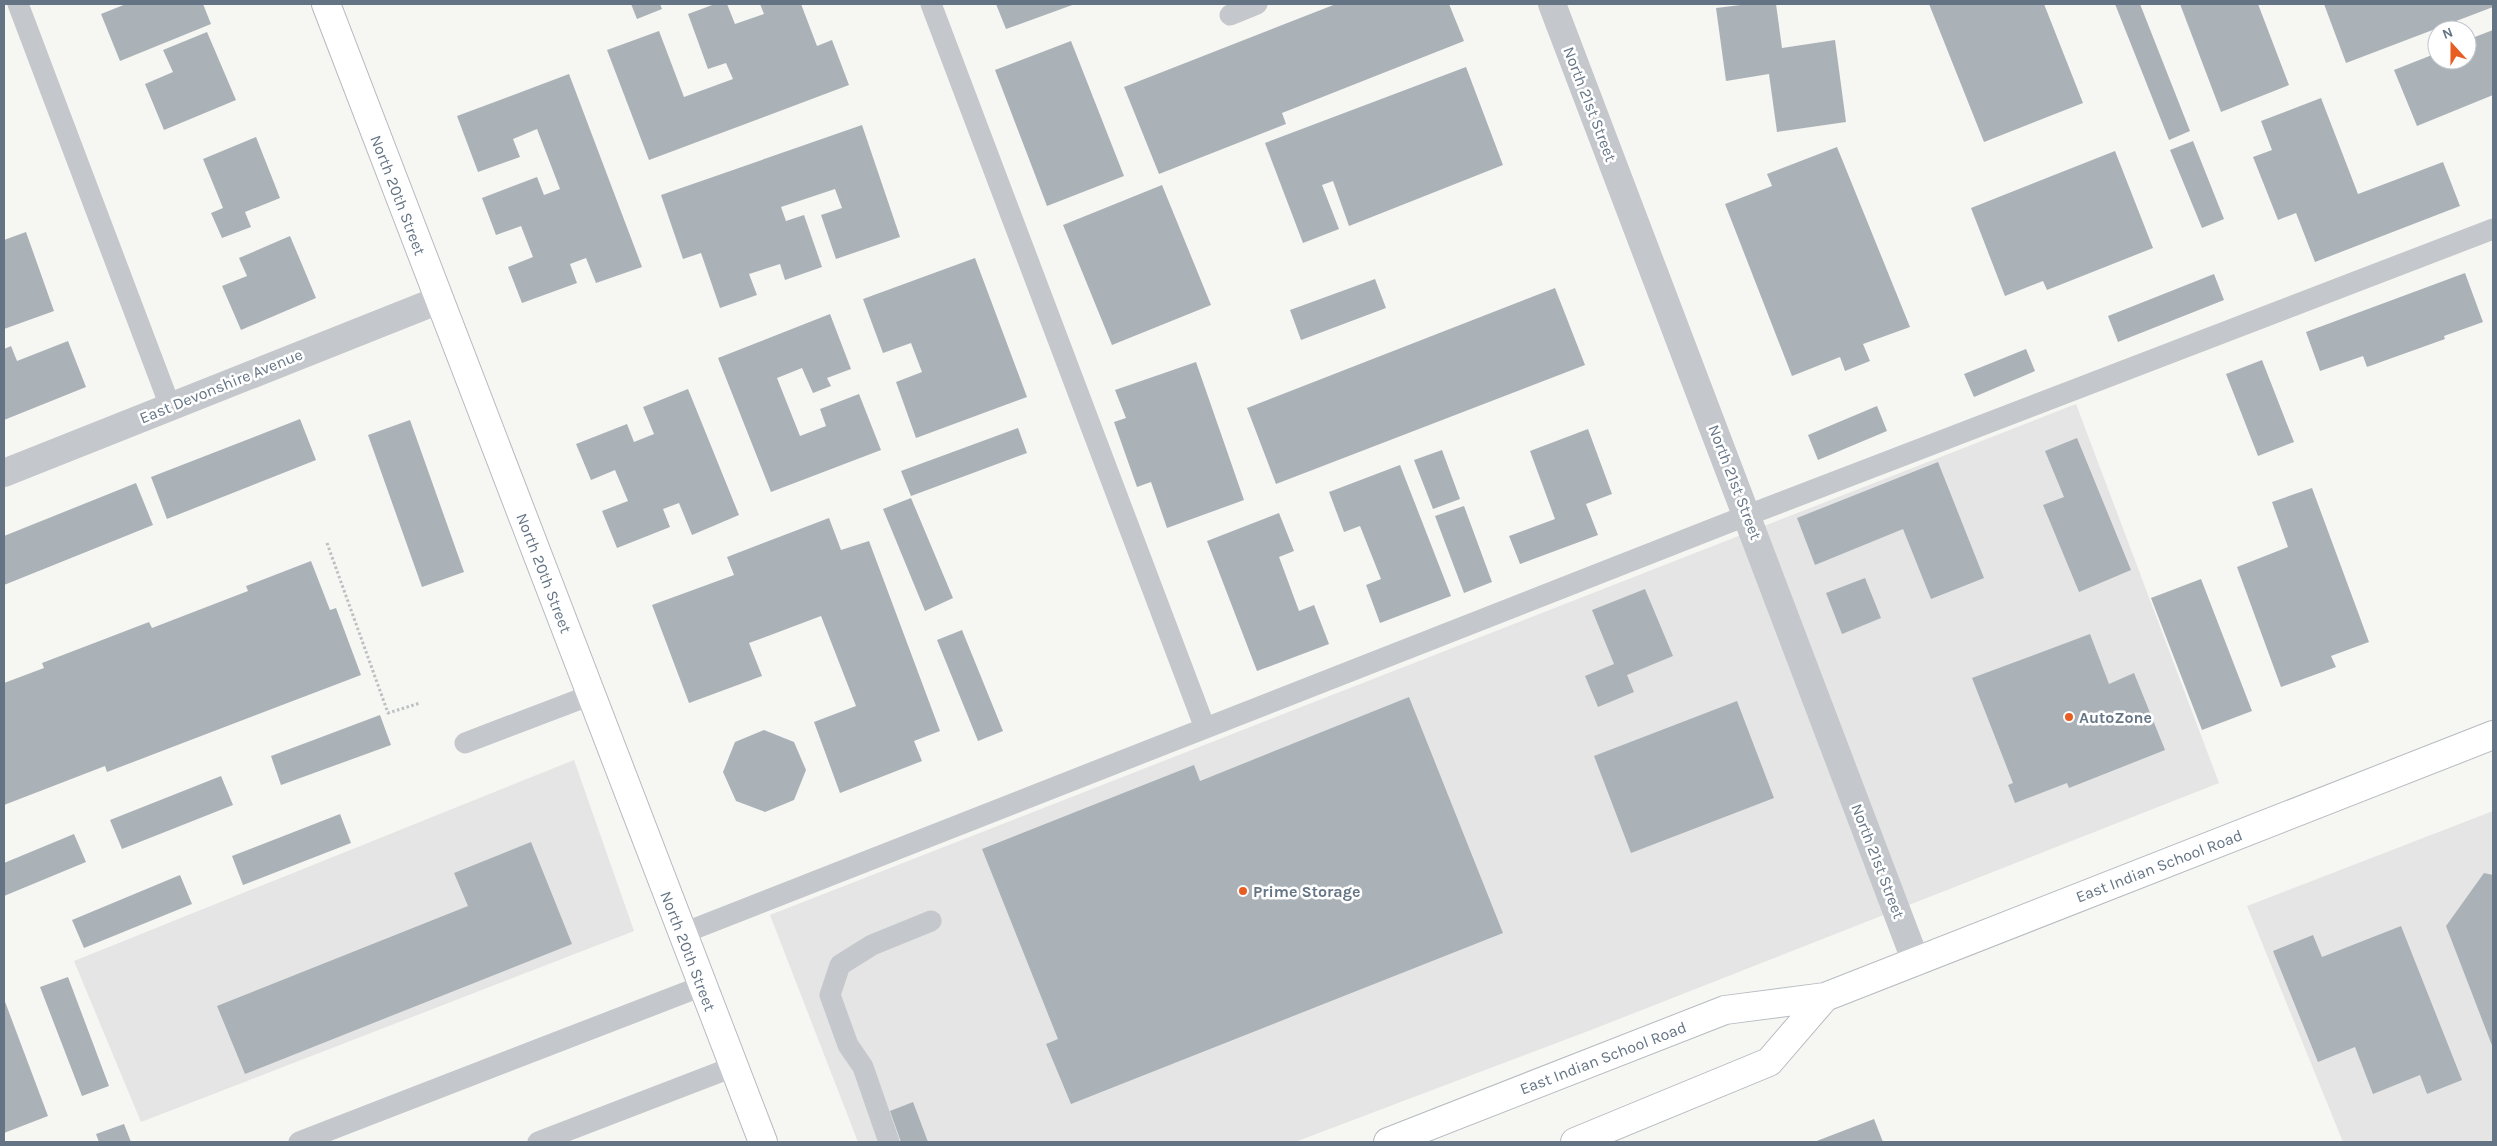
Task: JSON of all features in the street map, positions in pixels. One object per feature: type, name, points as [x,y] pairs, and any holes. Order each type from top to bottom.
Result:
[{"type":"main road","name":"North 20th Street","points":[[326,4],[763,1142]]},
{"type":"main road","name":"East Indian School Road","points":[[1388,1142],[1725,1010],[1825,997],[2493,735]]},
{"type":"main road","name":"East Indian School Road","points":[[1575,1142],[1770,1062],[1825,997]]},
{"type":"street","name":"North 21st Street","points":[[1552,4],[1748,515],[1916,962]]},
{"type":"street","name":"East Devonshire Avenue","points":[[4,473],[439,300]]},
{"type":"lane","points":[[18,4],[170,406]]},
{"type":"lane","points":[[931,4],[1205,728]]},
{"type":"lane","points":[[1230,15],[1257,4]]},
{"type":"lane","points":[[682,934],[1748,515],[2493,229]]},
{"type":"lane","points":[[465,743],[591,695]]},
{"type":"lane","points":[[889,1142],[863,1067],[848,1045],[830,995],[840,965],[872,945],[931,922]]},
{"type":"lane","points":[[299,1142],[702,986]]},
{"type":"lane","points":[[538,1142],[733,1067]]},
{"type":"path","points":[[327,543],[388,714],[420,703]]},
{"type":"shaded area","points":[[2076,404],[2219,783],[1591,1030],[1295,1142],[858,1142],[770,915]]},
{"type":"shaded area","points":[[574,760],[634,931],[141,1122],[74,961]]},
{"type":"shaded area","points":[[2493,811],[2493,1142],[2343,1142],[2247,906]]},
{"type":"building","points":[[126,4],[203,4],[211,24],[120,61],[101,14]]},
{"type":"building","points":[[631,4],[660,4],[662,9],[637,19]]},
{"type":"building","points":[[715,4],[727,4],[735,24],[764,14],[760,4],[801,4],[817,46],[832,40],[849,85],[649,160],[607,50],[659,31],[684,97],[733,79],[726,63],[708,69],[688,14]]},
{"type":"building","points":[[996,4],[1075,4],[1006,29]]},
{"type":"building","points":[[1336,4],[1449,4],[1464,41],[1282,113],[1286,124],[1159,174],[1124,87]]},
{"type":"building","points":[[1749,4],[1776,4],[1782,48],[1835,40],[1846,122],[1777,132],[1769,74],[1726,81],[1716,8]]},
{"type":"building","points":[[1929,4],[2044,4],[2083,103],[1984,142]]},
{"type":"building","points":[[2115,4],[2140,4],[2190,131],[2169,140]]},
{"type":"building","points":[[2180,4],[2258,4],[2289,85],[2221,112]]},
{"type":"building","points":[[2324,4],[2493,4],[2493,7],[2459,20],[2427,20],[2427,32],[2346,63]]},
{"type":"building","points":[[2493,30],[2493,95],[2417,126],[2394,70],[2427,57],[2427,70],[2477,70],[2477,36]]},
{"type":"building","points":[[207,32],[236,100],[164,130],[145,84],[173,72],[163,50]]},
{"type":"building","points":[[1071,41],[1124,176],[1047,206],[995,70]]},
{"type":"building","points":[[1466,67],[1503,165],[1349,226],[1333,181],[1322,185],[1339,229],[1303,243],[1265,143]]},
{"type":"building","points":[[569,74],[642,267],[596,283],[586,258],[570,264],[577,283],[522,303],[508,267],[533,257],[521,226],[496,235],[482,198],[537,177],[544,195],[560,189],[537,129],[513,139],[520,157],[478,172],[457,116]]},
{"type":"building","points":[[2321,98],[2358,194],[2443,162],[2460,206],[2315,262],[2296,213],[2278,220],[2253,157],[2272,150],[2261,121]]},
{"type":"building","points":[[862,125],[900,237],[836,259],[821,215],[842,208],[835,189],[781,207],[786,221],[804,215],[822,267],[785,280],[780,264],[749,274],[757,295],[720,308],[701,253],[683,259],[661,195]]},
{"type":"building","points":[[256,137],[280,198],[245,212],[251,227],[222,238],[211,213],[223,208],[203,159]]},
{"type":"building","points":[[2193,141],[2224,219],[2202,228],[2170,150]]},
{"type":"building","points":[[1837,147],[1910,327],[1863,344],[1870,361],[1845,371],[1840,357],[1792,376],[1725,204],[1772,186],[1767,174]]},
{"type":"building","points":[[2115,151],[2153,248],[2047,290],[2043,281],[2005,296],[1971,208]]},
{"type":"building","points":[[1162,185],[1211,305],[1112,345],[1063,225]]},
{"type":"building","points":[[26,232],[54,311],[4,329],[4,240]]},
{"type":"building","points":[[290,236],[316,298],[241,330],[222,286],[247,276],[239,258]]},
{"type":"building","points":[[975,258],[1027,397],[916,438],[896,382],[922,372],[911,343],[883,353],[863,299]]},
{"type":"building","points":[[2465,273],[2483,322],[2444,336],[2445,339],[2367,367],[2363,356],[2320,371],[2306,332]]},
{"type":"building","points":[[2214,274],[2224,300],[2118,342],[2108,316]]},
{"type":"building","points":[[1375,279],[1386,308],[1301,340],[1290,310]]},
{"type":"building","points":[[1555,288],[1585,365],[1276,484],[1247,408]]},
{"type":"building","points":[[830,314],[851,369],[827,378],[831,386],[813,393],[802,368],[777,378],[800,436],[826,426],[820,409],[859,394],[881,450],[771,492],[718,358]]},
{"type":"building","points":[[68,341],[86,387],[4,420],[4,349],[11,346],[17,361]]},
{"type":"building","points":[[2026,349],[2035,371],[1974,397],[1964,374]]},
{"type":"building","points":[[2262,360],[2294,442],[2258,456],[2226,374]]},
{"type":"building","points":[[1196,362],[1244,500],[1167,528],[1151,482],[1137,487],[1114,422],[1126,418],[1115,390]]},
{"type":"building","points":[[688,389],[739,515],[692,535],[679,503],[663,509],[670,527],[617,548],[602,511],[628,501],[615,470],[591,480],[576,444],[627,424],[634,442],[654,434],[643,407]]},
{"type":"building","points":[[1877,406],[1887,431],[1818,460],[1808,435]]},
{"type":"building","points":[[300,419],[316,460],[167,519],[151,477]]},
{"type":"building","points":[[410,420],[464,572],[422,587],[368,435]]},
{"type":"building","points":[[1018,428],[1027,453],[911,496],[901,471]]},
{"type":"building","points":[[1588,429],[1612,494],[1586,504],[1598,535],[1520,564],[1509,536],[1555,519],[1530,451]]},
{"type":"building","points":[[2077,438],[2131,570],[2079,592],[2043,505],[2064,497],[2045,451]]},
{"type":"building","points":[[1442,450],[1460,499],[1433,509],[1414,460]]},
{"type":"building","points":[[1938,462],[1984,578],[1931,599],[1903,529],[1815,565],[1797,518]]},
{"type":"building","points":[[1400,465],[1451,596],[1380,623],[1366,585],[1381,579],[1360,526],[1344,532],[1329,492]]},
{"type":"building","points":[[136,483],[153,525],[4,585],[4,536]]},
{"type":"building","points":[[2312,488],[2369,642],[2331,656],[2336,667],[2281,687],[2237,567],[2288,547],[2272,502]]},
{"type":"building","points":[[911,498],[953,598],[925,611],[883,509]]},
{"type":"building","points":[[1464,506],[1492,582],[1464,593],[1435,516]]},
{"type":"building","points":[[1279,513],[1294,551],[1279,557],[1299,611],[1314,605],[1329,644],[1257,671],[1207,541]]},
{"type":"building","points":[[829,518],[841,550],[869,541],[940,731],[914,741],[922,761],[840,793],[814,722],[856,706],[821,616],[749,643],[762,676],[689,703],[652,605],[734,575],[727,557]]},
{"type":"building","points":[[311,561],[330,610],[336,608],[361,675],[107,772],[105,766],[4,805],[4,683],[44,668],[42,663],[149,622],[152,628],[248,591],[246,586]]},
{"type":"building","points":[[1865,578],[1881,618],[1842,634],[1826,593]]},
{"type":"building","points":[[2201,579],[2252,711],[2202,730],[2151,598]]},
{"type":"building","points":[[1645,589],[1673,656],[1627,675],[1634,692],[1598,707],[1585,676],[1614,664],[1592,610]]},
{"type":"building","points":[[962,630],[1003,731],[978,741],[937,640]]},
{"type":"building","name":"AutoZone","points":[[2090,634],[2109,684],[2134,673],[2165,750],[2069,788],[2067,783],[2015,803],[2008,785],[2013,783],[1972,678]]},
{"type":"building","name":"Prime Storage","points":[[1409,697],[1503,933],[1071,1104],[1046,1044],[1058,1039],[982,849],[1194,765],[1200,781]]},
{"type":"building","points":[[1737,701],[1774,798],[1631,853],[1594,756]]},
{"type":"building","points":[[380,715],[391,745],[281,785],[271,756]]},
{"type":"building","points":[[764,730],[794,742],[806,770],[794,800],[765,812],[736,801],[723,772],[735,742]]},
{"type":"building","points":[[221,776],[233,805],[122,849],[110,820]]},
{"type":"building","points":[[340,814],[351,843],[243,885],[232,856]]},
{"type":"building","points":[[74,834],[86,862],[4,896],[4,863]]},
{"type":"building","points":[[531,842],[572,944],[245,1074],[217,1006],[468,906],[454,873]]},
{"type":"building","points":[[2484,873],[2493,875],[2493,1048],[2446,926]]},
{"type":"building","points":[[180,875],[192,904],[84,948],[72,920]]},
{"type":"building","points":[[2401,926],[2462,1080],[2427,1094],[2420,1075],[2373,1094],[2355,1047],[2318,1062],[2273,951],[2313,935],[2322,957]]},
{"type":"building","points":[[68,977],[109,1086],[82,1096],[40,987]]},
{"type":"building","points":[[4,999],[48,1116],[4,1133]]},
{"type":"building","points":[[913,1102],[928,1142],[901,1142],[890,1111]]},
{"type":"building","points":[[1874,1119],[1883,1142],[1814,1142]]},
{"type":"building","points":[[124,1124],[131,1142],[99,1142],[96,1134]]},
{"type":"place","name":"AutoZone","points":[[2069,717]]},
{"type":"place","name":"Prime Storage","points":[[1243,891]]}]
